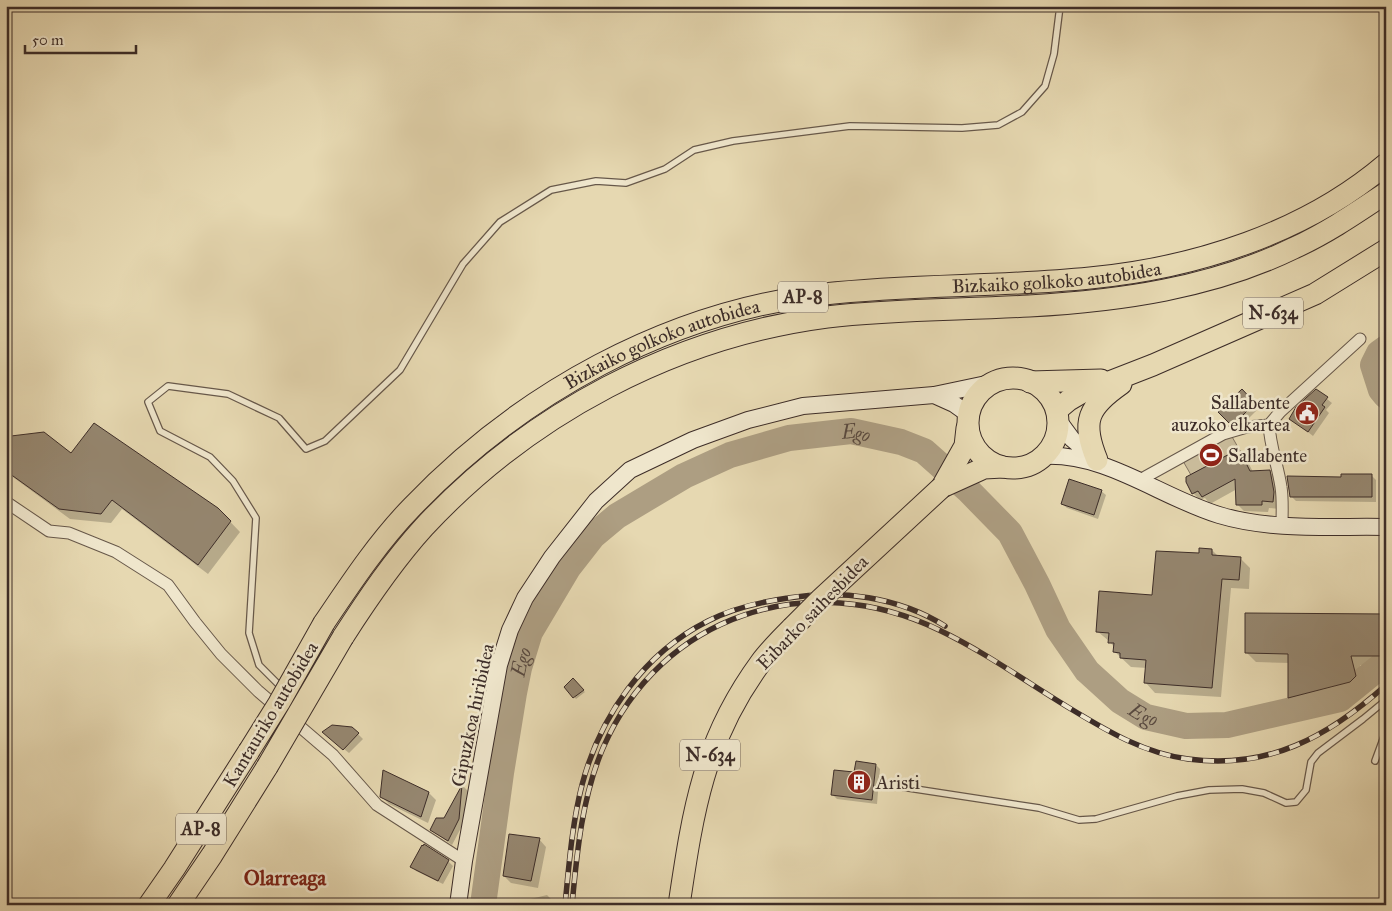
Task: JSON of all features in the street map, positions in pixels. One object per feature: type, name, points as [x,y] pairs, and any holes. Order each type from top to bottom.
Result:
[{"type":"highway","name":"Bizkaiko golkoko autobidea","points":[[324,623],[375,550],[410,508],[463,456],[529,406],[557,388],[593,368],[650,341],[713,318],[768,303],[822,294],[893,288],[1092,278],[1153,269],[1203,257],[1278,230],[1327,205],[1381,168]]},
{"type":"highway","name":"Bizkaiko golkoko autobidea","points":[[344,637],[369,596],[394,562],[425,526],[476,477],[540,427],[607,387],[660,362],[769,327],[826,318],[893,311],[1029,306],[1095,301],[1159,291],[1211,279],[1259,263],[1294,248],[1341,223],[1386,193]]},
{"type":"highway","name":"N-634","points":[[1114,379],[1153,365],[1315,294],[1386,250]]},
{"type":"highway","points":[[1100,462],[1091,446],[1089,432],[1090,419],[1095,405],[1122,383],[1153,365]]},
{"type":"highway","points":[[962,469],[1017,468],[1031,464],[1044,456],[1052,446],[1056,434],[1057,415],[1050,398],[1041,388],[1017,378],[991,383],[973,402],[968,421],[971,441],[979,453],[990,462],[1003,467]]},
{"type":"highway","points":[[1030,382],[1114,379]]},
{"type":"highway","points":[[1057,415],[1069,400],[1114,379]]},
{"type":"highway","name":"Eibarko saihesbidea","points":[[679,905],[699,791],[722,724],[740,692],[762,660],[792,628],[962,469],[968,421]]},
{"type":"highway","name":"Kantauriko autobidea","points":[[149,905],[174,870],[250,751],[324,623]]},
{"type":"highway","name":"Kantauriko autobidea","points":[[178,905],[268,767],[344,637]]},
{"type":"street","points":[[1282,526],[1282,489],[1277,464],[1270,444],[1269,425],[1280,412],[1360,339]]},
{"type":"street","name":"Gipuzkoa hiribidea","points":[[458,905],[464,860],[499,665],[510,630],[526,598],[552,557],[596,501],[630,470],[692,440],[748,420],[803,406],[934,395],[991,383]]},
{"type":"street","points":[[934,395],[954,404],[968,421]]},
{"type":"street","points":[[1057,415],[1072,439],[1100,462],[1138,481],[1219,515],[1282,526],[1386,527]]},
{"type":"street","points":[[1138,481],[1223,434],[1247,427],[1269,425]]},
{"type":"street","points":[[1044,456],[1061,455],[1100,462]]},
{"type":"street","points":[[6,502],[49,531],[69,533],[116,552],[168,584],[195,622],[222,654],[258,691],[333,755],[377,805],[464,860]]},
{"type":"lane","points":[[291,695],[259,665],[249,633],[256,518],[233,481],[210,457],[160,431],[148,402],[168,386],[228,394],[279,418],[306,449],[325,441],[400,370],[463,264],[500,222],[551,190],[596,181],[626,183],[665,169],[694,150],[733,141],[850,126],[962,128],[998,125],[1022,112],[1045,86],[1054,54],[1060,6]]},
{"type":"lane","points":[[889,785],[1039,808],[1078,820],[1096,819],[1177,796],[1209,790],[1242,789],[1264,793],[1286,803],[1296,802],[1306,790],[1311,762],[1318,753],[1386,700]]},
{"type":"lane","points":[[293,706],[293,721]]},
{"type":"lane","points":[[1374,761],[1386,731]]},
{"type":"shaded area","name":"Sallabente","points":[[1231,435],[1239,449],[1191,475],[1183,461]]},
{"type":"building","points":[[1242,389],[1255,403],[1235,423],[1230,424],[1218,412]]},
{"type":"building","name":"Sallabente auzoko elkartea","points":[[1316,389],[1328,397],[1322,405],[1325,407],[1308,432],[1289,419],[1296,407]]},
{"type":"building","points":[[94,423],[218,508],[231,521],[198,565],[112,500],[101,514],[59,509],[6,471],[6,443],[11,436],[44,432],[71,453]]},
{"type":"building","points":[[1239,449],[1250,471],[1270,470],[1274,492],[1273,502],[1262,501],[1262,505],[1236,505],[1235,479],[1202,497],[1198,491],[1192,494],[1186,482],[1186,477]]},
{"type":"building","points":[[1341,474],[1372,474],[1372,497],[1290,497],[1287,476],[1341,477]]},
{"type":"building","points":[[1069,479],[1102,490],[1094,515],[1061,504]]},
{"type":"building","points":[[1199,548],[1212,549],[1212,555],[1241,557],[1239,580],[1222,579],[1212,688],[1144,683],[1146,660],[1120,658],[1120,653],[1113,652],[1114,643],[1108,643],[1109,633],[1096,632],[1099,591],[1152,595],[1156,551],[1199,553]]},
{"type":"building","points":[[1245,613],[1386,614],[1386,652],[1383,656],[1351,656],[1356,676],[1350,682],[1288,698],[1288,654],[1245,653]]},
{"type":"building","points":[[573,678],[584,690],[573,698],[564,687]]},
{"type":"building","points":[[332,725],[352,727],[359,733],[343,750],[322,732]]},
{"type":"building","name":"Aristi","points":[[856,761],[876,764],[872,800],[831,795],[834,770],[854,772]]},
{"type":"building","points":[[383,770],[429,792],[421,817],[380,797]]},
{"type":"building","points":[[462,785],[459,819],[448,841],[430,830],[436,818],[444,818]]},
{"type":"building","points":[[509,834],[540,838],[531,881],[503,876]]},
{"type":"building","points":[[424,844],[449,860],[438,881],[410,867]]},
{"type":"waterway","name":"Ego","points":[[1386,348],[1379,353],[1373,365],[1381,390],[1386,396]]},
{"type":"waterway","name":"Ego","points":[[483,905],[501,773],[519,668],[530,632],[568,568],[593,536],[617,516],[684,476],[730,455],[789,438],[851,431],[901,442],[924,451],[968,490],[1010,533],[1058,629],[1087,671],[1120,701],[1146,717],[1186,726],[1227,725],[1340,699],[1386,662]]},
{"type":"railway","points":[[565,905],[571,845],[582,785],[600,735],[628,689],[664,650],[685,634],[717,616],[747,606],[767,601],[828,594],[848,595],[889,602],[927,616],[945,626]]},
{"type":"railway","points":[[572,905],[578,845],[590,786],[603,748],[629,702],[662,664],[701,635],[744,615],[791,604],[840,603],[890,611],[939,630],[956,639],[990,658],[1085,718],[1127,740],[1156,752],[1188,759],[1217,761],[1245,759],[1271,754],[1295,746],[1342,720],[1386,685]]},
{"type":"place","name":"Sallabente auzoko elkartea","points":[[1307,413]]},
{"type":"place","name":"Sallabente","points":[[1211,455]]},
{"type":"place","name":"Aristi","points":[[859,782]]},
{"type":"district","name":"Olarreaga","points":[[285,878]]}]
